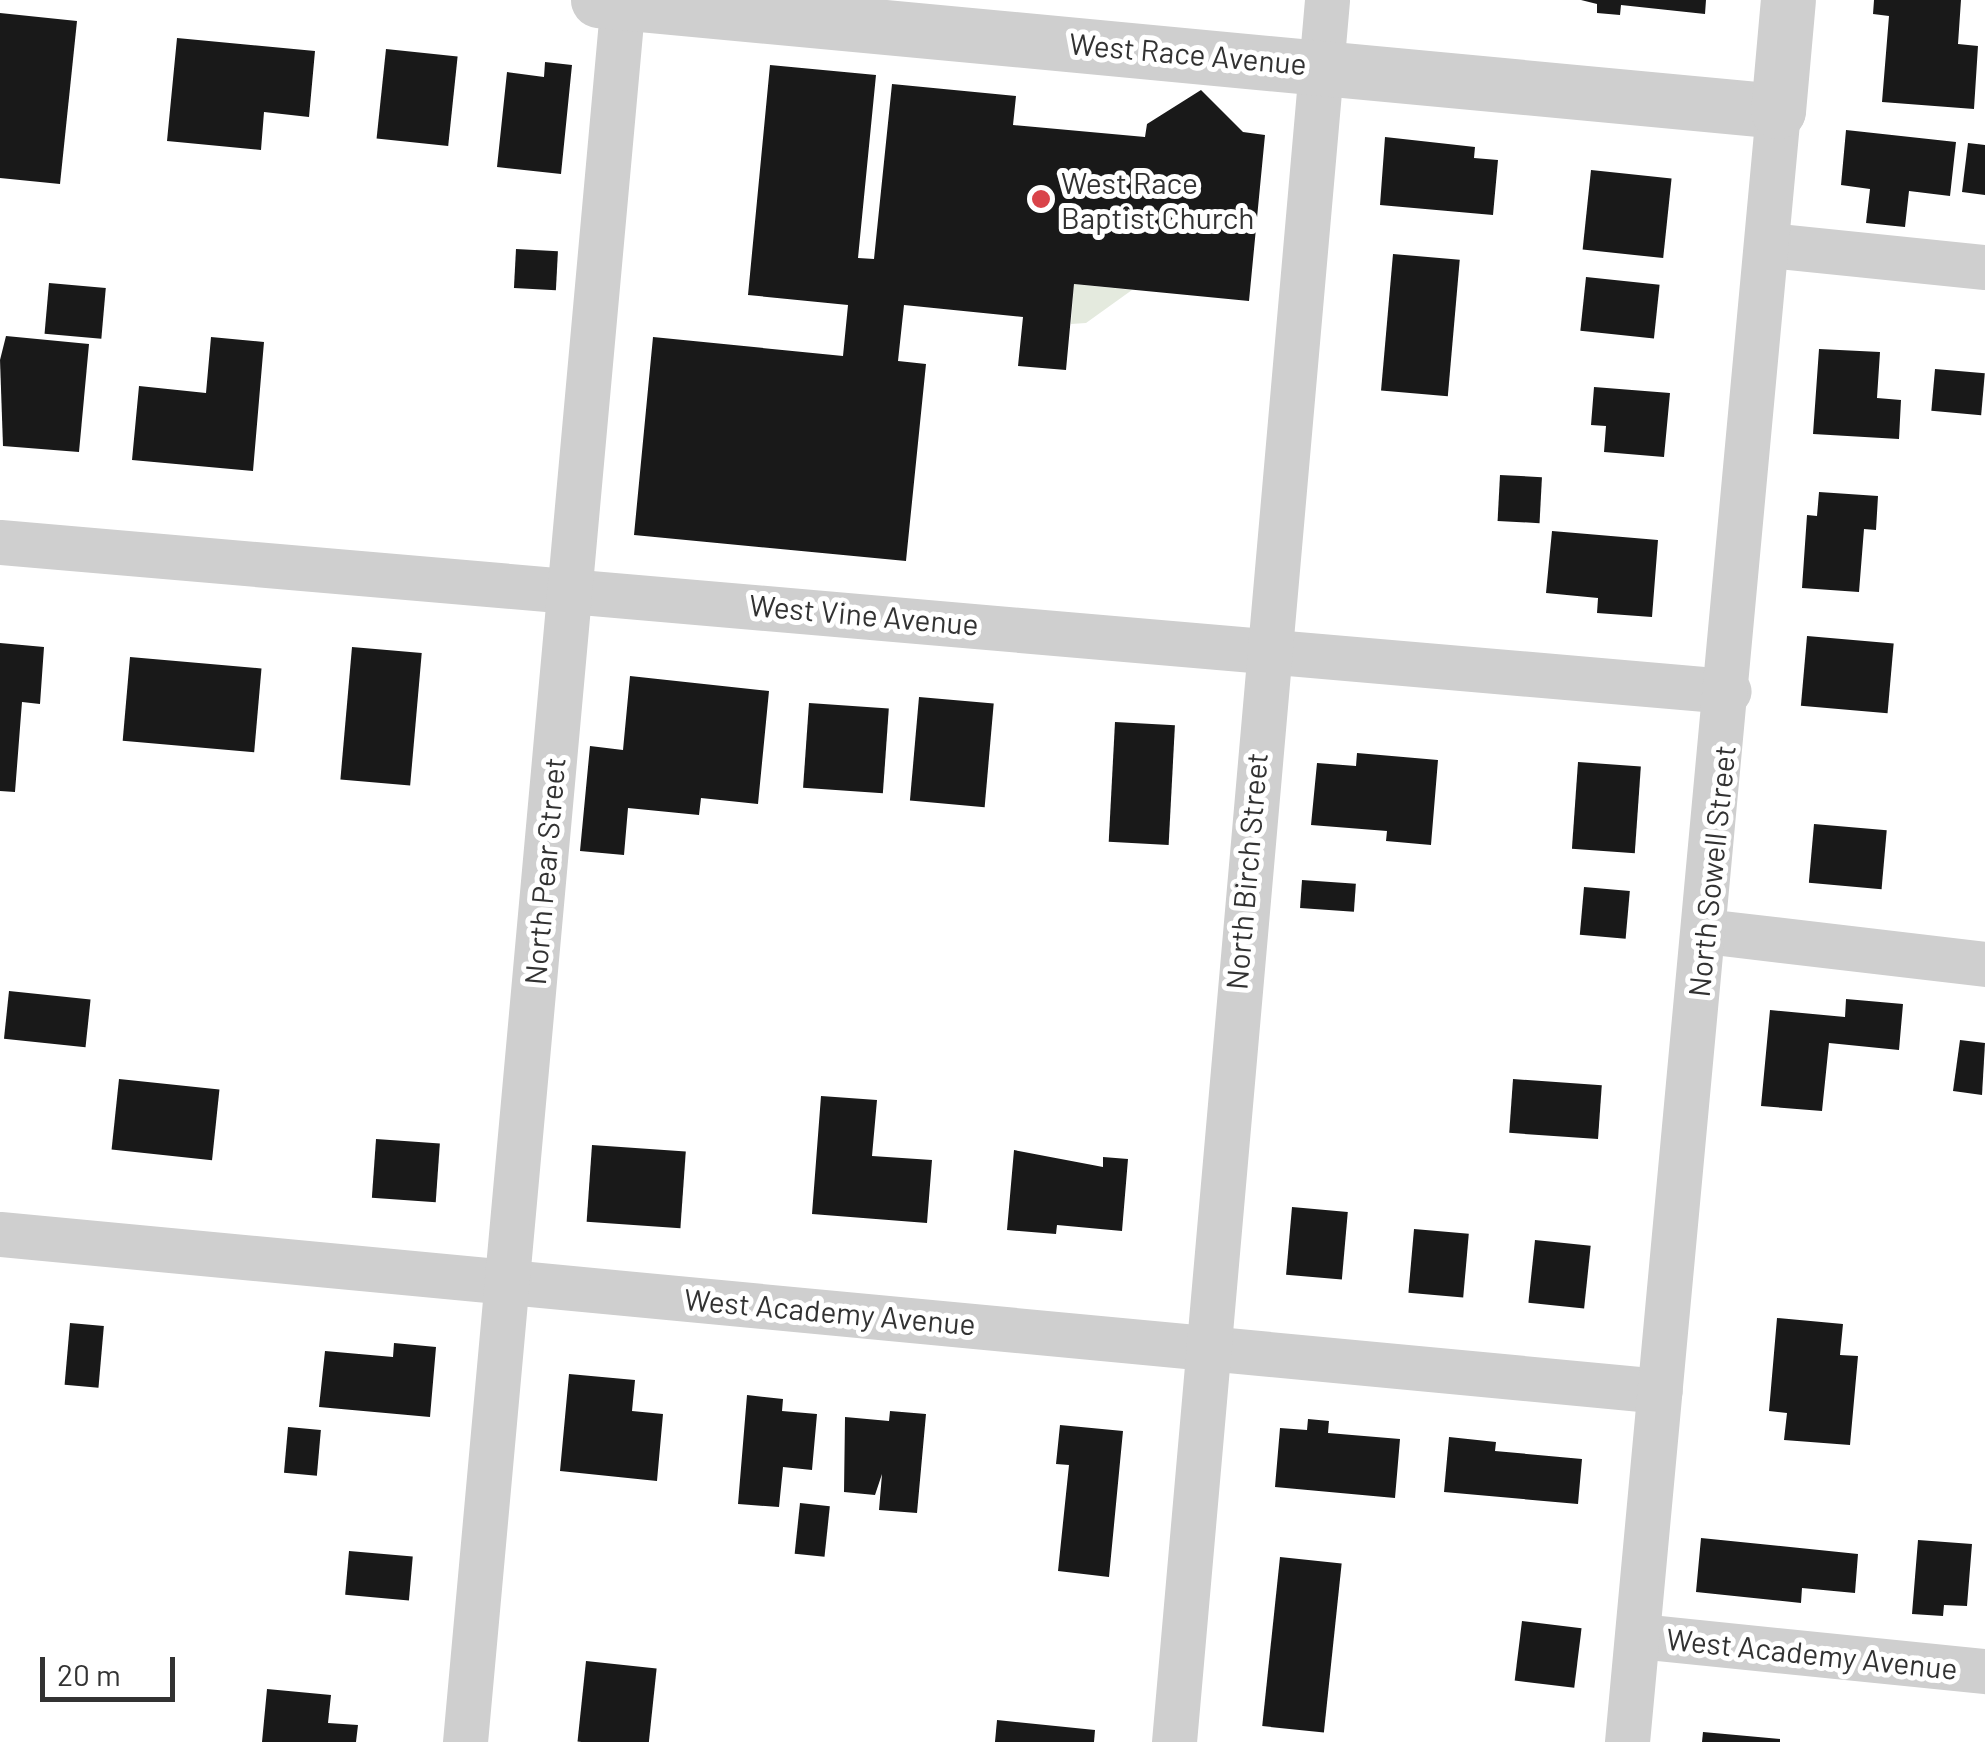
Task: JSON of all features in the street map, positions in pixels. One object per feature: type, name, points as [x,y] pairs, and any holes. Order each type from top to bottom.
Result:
[{"type":"street","name":"North Birch Street","points":[[1174,1742],[1265,649],[1327,0]]},
{"type":"street","name":"North Sowell Street","points":[[1627,1742],[1728,691],[1788,0]]},
{"type":"street","name":"West Race Avenue","points":[[614,1],[1321,64],[1778,111]]},
{"type":"street","name":"North Pear Street","points":[[464,1742],[570,588],[614,1]]},
{"type":"street","points":[[1768,245],[1985,267]]},
{"type":"street","name":"West Vine Avenue","points":[[0,542],[570,588],[1728,691]]},
{"type":"street","points":[[1705,931],[1985,964]]},
{"type":"street","name":"West Academy Avenue","points":[[0,1234],[506,1284],[1206,1343],[1660,1390]]},
{"type":"street","name":"West Academy Avenue","points":[[1638,1636],[1985,1671]]},
{"type":"shaded area","points":[[1074,284],[1132,290],[1086,323],[1071,324]]},
{"type":"building","points":[[1581,0],[1706,0],[1705,14],[1621,5],[1620,15],[1597,13],[1597,4]]},
{"type":"building","points":[[1874,0],[1961,0],[1958,44],[1978,46],[1974,109],[1882,102],[1889,16],[1873,14]]},
{"type":"building","points":[[0,13],[77,21],[60,184],[0,178]]},
{"type":"building","points":[[177,38],[315,51],[309,117],[264,112],[261,150],[167,141]]},
{"type":"building","points":[[386,49],[458,57],[448,146],[377,139]]},
{"type":"building","points":[[545,62],[572,65],[561,174],[497,167],[507,72],[544,77]]},
{"type":"building","points":[[770,65],[876,75],[858,258],[874,259],[892,84],[1016,96],[1013,125],[1145,137],[1147,124],[1201,90],[1243,132],[1265,135],[1249,301],[1074,284],[1066,370],[1018,366],[1023,317],[904,305],[898,361],[926,364],[906,561],[634,535],[653,337],[843,356],[848,305],[748,295]]},
{"type":"building","points":[[1846,130],[1956,142],[1950,196],[1909,191],[1905,227],[1866,223],[1870,189],[1841,185]]},
{"type":"building","points":[[1385,137],[1475,147],[1474,158],[1498,160],[1493,215],[1380,205]]},
{"type":"building","points":[[1968,143],[1985,145],[1985,195],[1962,192]]},
{"type":"building","points":[[1591,170],[1672,178],[1663,258],[1583,250]]},
{"type":"building","points":[[516,249],[558,251],[556,290],[514,288]]},
{"type":"building","points":[[1393,254],[1460,260],[1448,396],[1381,390]]},
{"type":"building","points":[[1586,277],[1660,285],[1654,338],[1580,331]]},
{"type":"building","points":[[49,283],[106,288],[101,339],[45,334]]},
{"type":"building","points":[[6,336],[89,344],[79,452],[3,446],[0,360]]},
{"type":"building","points":[[211,337],[264,342],[253,471],[132,460],[139,386],[206,393]]},
{"type":"building","points":[[1819,349],[1880,352],[1877,398],[1901,400],[1899,439],[1813,434]]},
{"type":"building","points":[[1935,369],[1985,373],[1981,415],[1931,411]]},
{"type":"building","points":[[1594,387],[1670,393],[1664,457],[1604,452],[1606,426],[1591,425]]},
{"type":"building","points":[[1500,475],[1542,477],[1540,523],[1498,521]]},
{"type":"building","points":[[1819,492],[1878,496],[1876,530],[1864,529],[1859,592],[1802,588],[1807,515],[1817,516]]},
{"type":"building","points":[[1552,531],[1658,540],[1652,617],[1597,613],[1598,598],[1546,593]]},
{"type":"building","points":[[1807,636],[1894,644],[1888,713],[1801,706]]},
{"type":"building","points":[[0,643],[44,647],[40,704],[22,702],[15,792],[0,791]]},
{"type":"building","points":[[352,647],[422,653],[410,786],[340,779]]},
{"type":"building","points":[[130,657],[261,669],[254,752],[123,741]]},
{"type":"building","points":[[630,676],[769,691],[758,804],[701,798],[699,815],[628,808],[624,855],[580,851],[590,746],[623,750]]},
{"type":"building","points":[[919,697],[994,704],[985,807],[910,801]]},
{"type":"building","points":[[809,703],[889,709],[883,793],[803,788]]},
{"type":"building","points":[[1115,722],[1175,725],[1169,845],[1109,842]]},
{"type":"building","points":[[1357,753],[1438,760],[1431,845],[1386,841],[1387,831],[1311,825],[1317,763],[1356,766]]},
{"type":"building","points":[[1578,762],[1641,766],[1635,853],[1572,849]]},
{"type":"building","points":[[1814,824],[1887,830],[1882,889],[1809,883]]},
{"type":"building","points":[[1302,880],[1356,884],[1354,912],[1300,908]]},
{"type":"building","points":[[1584,887],[1630,891],[1626,939],[1580,935]]},
{"type":"building","points":[[9,991],[91,1000],[86,1047],[4,1039]]},
{"type":"building","points":[[1846,999],[1903,1004],[1899,1050],[1829,1043],[1822,1111],[1761,1106],[1770,1010],[1845,1017]]},
{"type":"building","points":[[1960,1040],[1985,1043],[1982,1095],[1953,1091]]},
{"type":"building","points":[[119,1079],[219,1090],[212,1160],[112,1150]]},
{"type":"building","points":[[1513,1079],[1602,1085],[1598,1139],[1509,1133]]},
{"type":"building","points":[[821,1096],[877,1100],[872,1156],[932,1160],[927,1223],[812,1214]]},
{"type":"building","points":[[376,1139],[440,1143],[436,1202],[372,1198]]},
{"type":"building","points":[[592,1145],[686,1152],[680,1228],[587,1222]]},
{"type":"building","points":[[1014,1150],[1103,1167],[1103,1157],[1128,1159],[1122,1231],[1057,1225],[1056,1234],[1007,1230]]},
{"type":"building","points":[[1292,1207],[1348,1212],[1342,1280],[1286,1275]]},
{"type":"building","points":[[1414,1229],[1469,1234],[1463,1298],[1408,1293]]},
{"type":"building","points":[[1535,1240],[1591,1246],[1584,1309],[1528,1303]]},
{"type":"building","points":[[1777,1318],[1843,1324],[1840,1355],[1858,1356],[1850,1445],[1784,1440],[1787,1413],[1769,1411]]},
{"type":"building","points":[[70,1323],[104,1326],[98,1388],[65,1385]]},
{"type":"building","points":[[394,1343],[436,1347],[430,1417],[319,1407],[325,1351],[393,1357]]},
{"type":"building","points":[[569,1374],[635,1380],[632,1411],[663,1414],[657,1481],[560,1471]]},
{"type":"building","points":[[747,1395],[783,1399],[782,1411],[817,1414],[812,1470],[783,1467],[779,1507],[738,1504]]},
{"type":"building","points":[[890,1411],[926,1414],[917,1513],[879,1510],[882,1474],[875,1495],[844,1492],[845,1417],[889,1421]]},
{"type":"building","points":[[1308,1419],[1329,1421],[1328,1433],[1400,1439],[1395,1498],[1275,1487],[1280,1428],[1307,1430]]},
{"type":"building","points":[[1060,1425],[1123,1431],[1109,1577],[1058,1571],[1069,1465],[1056,1464]]},
{"type":"building","points":[[288,1427],[321,1430],[317,1476],[284,1473]]},
{"type":"building","points":[[1449,1437],[1496,1442],[1495,1451],[1582,1459],[1578,1504],[1444,1492]]},
{"type":"building","points":[[800,1503],[830,1506],[825,1557],[795,1554]]},
{"type":"building","points":[[1701,1538],[1858,1554],[1855,1593],[1802,1588],[1801,1603],[1696,1592]]},
{"type":"building","points":[[1918,1540],[1972,1544],[1967,1606],[1944,1605],[1943,1616],[1912,1614]]},
{"type":"building","points":[[349,1551],[413,1557],[409,1600],[345,1595]]},
{"type":"building","points":[[1280,1557],[1342,1563],[1324,1733],[1262,1726]]},
{"type":"building","points":[[1522,1621],[1582,1628],[1574,1688],[1515,1681]]},
{"type":"building","points":[[586,1661],[657,1668],[649,1742],[578,1742]]},
{"type":"building","points":[[267,1689],[331,1695],[328,1723],[358,1725],[356,1742],[262,1742]]},
{"type":"building","points":[[997,1720],[1095,1730],[1094,1742],[995,1742]]},
{"type":"building","points":[[1703,1732],[1780,1739],[1780,1742],[1702,1742]]},
{"type":"place","name":"West Race Baptist Church","points":[[1041,199]]}]
